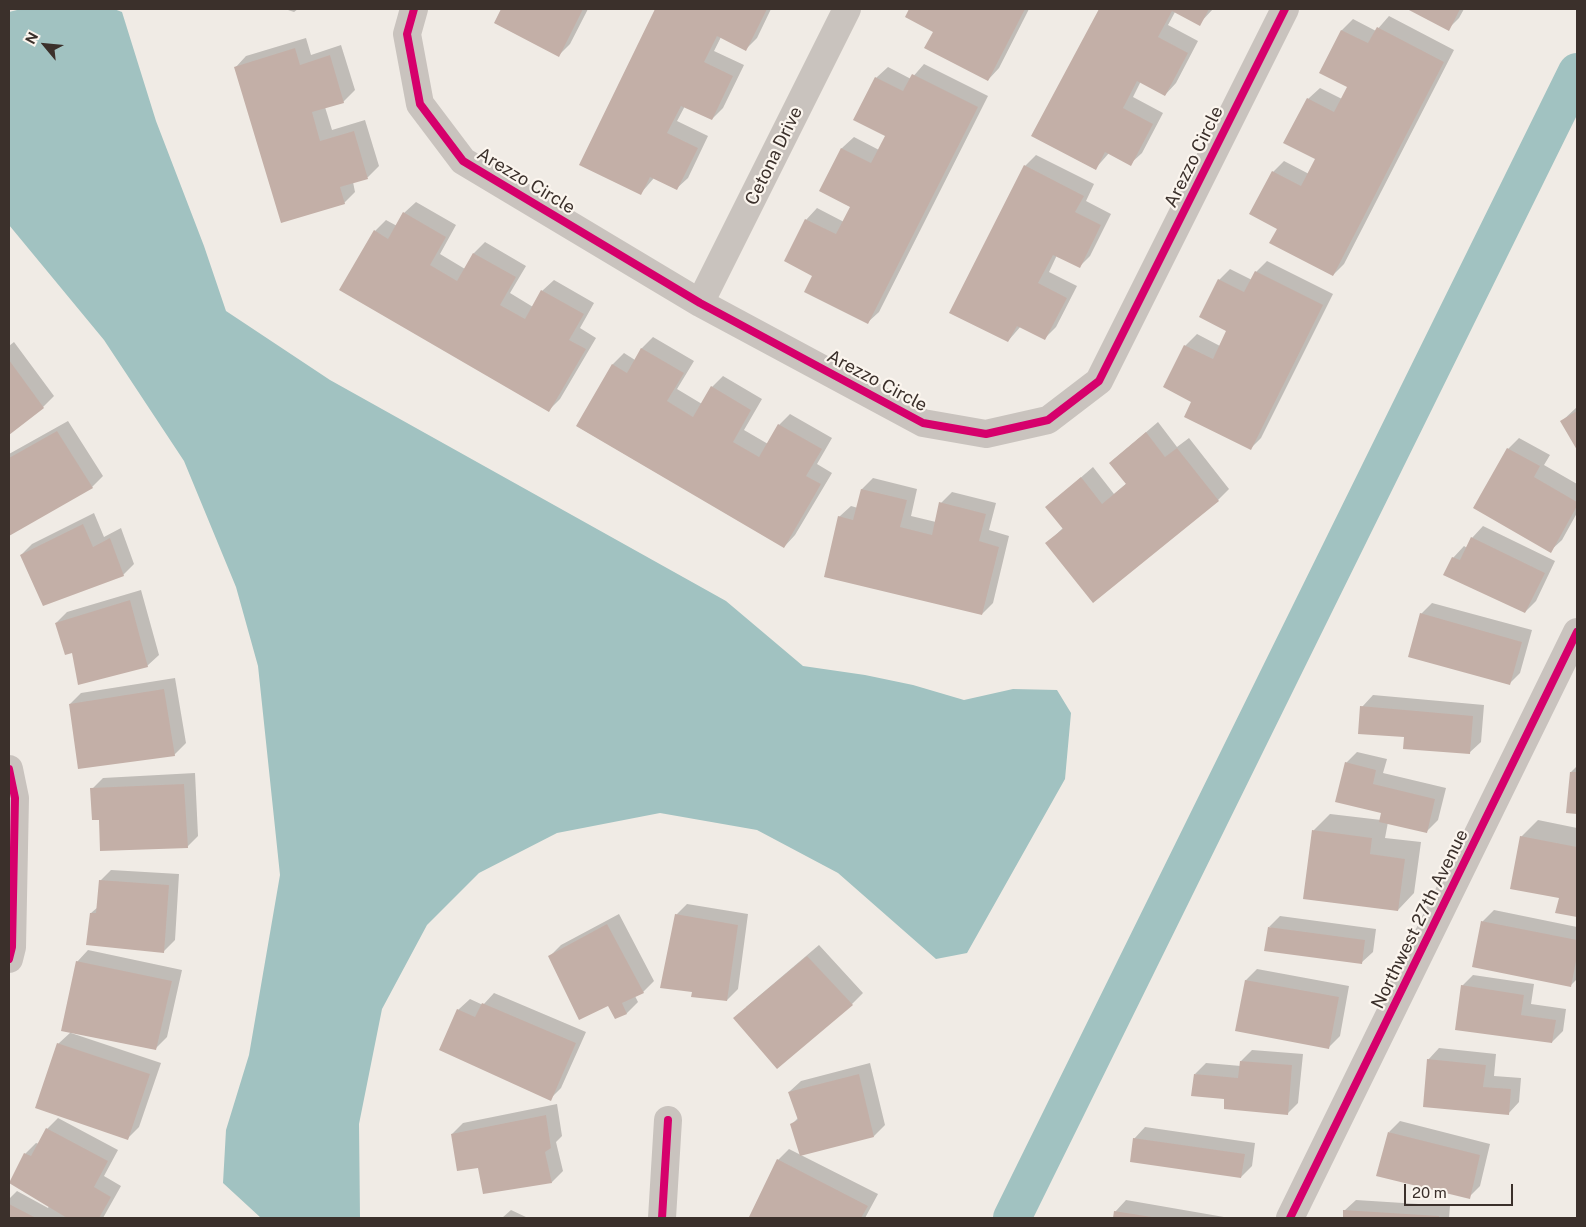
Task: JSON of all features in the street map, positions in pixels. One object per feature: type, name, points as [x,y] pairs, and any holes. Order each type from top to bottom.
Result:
[{"type":"street","name":"Arezzo Circle","points":[[414,9],[407,34],[420,104],[463,161],[700,303],[923,423],[986,434],[1048,420],[1099,381],[1285,9]]},
{"type":"street","name":"Cetona Drive","points":[[700,303],[847,9]]},
{"type":"street","name":"Northwest 27th Avenue","points":[[1290,1218],[1577,632]]},
{"type":"street","points":[[9,768],[15,798],[12,947],[9,959]]},
{"type":"street","points":[[662,1218],[668,1120]]},
{"type":"water","points":[[21,9],[114,9],[122,12],[156,121],[204,246],[226,311],[330,380],[726,601],[803,666],[865,675],[913,685],[964,700],[1013,689],[1057,690],[1071,713],[1065,779],[967,953],[936,959],[838,873],[757,830],[660,813],[557,833],[479,873],[427,925],[382,1009],[359,1124],[360,1218],[261,1218],[223,1183],[226,1130],[249,1055],[280,875],[258,666],[236,587],[184,461],[104,340],[9,225],[9,12]]},
{"type":"building","points":[[501,9],[583,9],[559,57],[494,23]]},
{"type":"building","points":[[655,9],[767,9],[746,51],[717,36],[704,62],[733,76],[712,120],[681,106],[667,133],[698,148],[677,190],[650,177],[641,195],[579,165]]},
{"type":"building","points":[[909,9],[1025,9],[988,81],[924,48],[933,32],[905,17]]},
{"type":"building","points":[[1099,9],[1209,9],[1200,26],[1172,11],[1158,37],[1188,53],[1165,96],[1137,81],[1123,108],[1153,124],[1131,166],[1105,152],[1096,170],[1031,136]]},
{"type":"building","points":[[1407,9],[1460,9],[1449,31]]},
{"type":"building","points":[[1377,27],[1444,62],[1333,276],[1269,243],[1277,229],[1249,214],[1272,171],[1301,186],[1315,159],[1283,143],[1307,98],[1334,112],[1347,87],[1319,73],[1341,30],[1368,43]]},
{"type":"building","points":[[295,48],[300,65],[330,55],[344,103],[312,112],[320,141],[354,131],[368,179],[340,187],[345,204],[281,223],[234,67]]},
{"type":"building","points":[[912,74],[978,107],[868,324],[804,292],[812,276],[784,261],[805,219],[836,234],[850,207],[819,191],[841,148],[871,163],[885,136],[853,120],[875,77],[903,91]]},
{"type":"building","points":[[1024,165],[1084,196],[1075,212],[1101,225],[1080,268],[1053,255],[1038,283],[1067,298],[1045,340],[1017,326],[1008,342],[949,313]]},
{"type":"building","points":[[403,212],[446,237],[430,265],[457,281],[473,253],[516,277],[500,305],[525,319],[541,290],[584,314],[569,340],[586,349],[549,412],[339,290],[374,230],[388,239]]},
{"type":"building","points":[[1255,271],[1323,305],[1251,450],[1184,417],[1191,402],[1163,387],[1184,345],[1213,359],[1226,331],[1199,317],[1218,279],[1244,292]]},
{"type":"building","points":[[641,348],[684,373],[667,401],[693,417],[711,386],[751,410],[733,442],[759,457],[778,424],[822,449],[806,476],[821,484],[784,548],[576,426],[612,364],[627,373]]},
{"type":"building","points":[[9,360],[44,408],[9,435]]},
{"type":"building","points":[[1577,411],[1577,450],[1560,421]]},
{"type":"building","points":[[57,431],[93,488],[9,536],[9,458]]},
{"type":"building","points":[[1146,432],[1165,457],[1177,448],[1219,501],[1093,603],[1045,543],[1063,529],[1045,507],[1081,477],[1102,504],[1126,484],[1109,463]]},
{"type":"building","points":[[1507,448],[1540,466],[1534,477],[1577,502],[1577,506],[1551,553],[1473,508]]},
{"type":"building","points":[[861,489],[907,500],[900,527],[932,535],[939,502],[986,514],[979,541],[999,547],[982,615],[824,577],[838,516],[853,520]]},
{"type":"building","points":[[83,524],[93,547],[110,538],[124,576],[43,606],[20,555]]},
{"type":"building","points":[[1471,537],[1545,573],[1525,613],[1443,575],[1452,557],[1460,560]]},
{"type":"building","points":[[130,600],[148,667],[78,685],[72,653],[65,655],[55,623]]},
{"type":"building","points":[[1420,613],[1522,642],[1510,685],[1408,657]]},
{"type":"building","points":[[164,689],[175,756],[78,769],[69,704]]},
{"type":"building","points":[[1360,706],[1473,716],[1470,754],[1403,749],[1404,737],[1358,734]]},
{"type":"building","points":[[1345,762],[1376,770],[1373,784],[1435,799],[1427,833],[1379,822],[1381,813],[1335,802]]},
{"type":"building","points":[[1570,772],[1577,772],[1577,814],[1566,813]]},
{"type":"building","points":[[184,784],[188,848],[100,851],[99,820],[92,820],[90,788]]},
{"type":"building","points":[[1312,830],[1372,838],[1370,854],[1405,859],[1398,911],[1303,899]]},
{"type":"building","points":[[1520,836],[1577,847],[1577,917],[1555,913],[1559,898],[1510,889]]},
{"type":"building","points":[[99,880],[169,885],[164,953],[86,945],[90,913],[96,913]]},
{"type":"building","points":[[675,914],[738,925],[727,1001],[691,997],[692,992],[660,988]]},
{"type":"building","points":[[1481,921],[1577,940],[1577,956],[1571,987],[1472,967]]},
{"type":"building","points":[[607,924],[644,993],[622,1003],[627,1014],[615,1019],[608,1006],[579,1020],[548,956]]},
{"type":"building","points":[[1268,927],[1365,940],[1362,964],[1264,951]]},
{"type":"building","points":[[807,956],[853,1005],[777,1069],[733,1018]]},
{"type":"building","points":[[76,961],[172,981],[156,1050],[61,1031]]},
{"type":"building","points":[[1245,980],[1339,997],[1329,1049],[1235,1031]]},
{"type":"building","points":[[1461,985],[1524,995],[1521,1015],[1556,1020],[1552,1043],[1455,1030]]},
{"type":"building","points":[[482,1003],[576,1043],[551,1101],[439,1050],[457,1009],[475,1017]]},
{"type":"building","points":[[57,1043],[150,1074],[128,1140],[35,1108]]},
{"type":"building","points":[[1427,1059],[1486,1065],[1483,1087],[1511,1089],[1509,1115],[1423,1107]]},
{"type":"building","points":[[1240,1061],[1292,1065],[1288,1115],[1224,1109],[1224,1099],[1191,1096],[1194,1074],[1238,1078]]},
{"type":"building","points":[[859,1074],[874,1137],[800,1156],[790,1124],[798,1120],[788,1092]]},
{"type":"building","points":[[546,1115],[551,1148],[545,1152],[552,1183],[483,1194],[478,1168],[457,1171],[451,1134]]},
{"type":"building","points":[[46,1128],[108,1161],[94,1187],[111,1197],[99,1218],[67,1218],[9,1183],[24,1153],[31,1156]]},
{"type":"building","points":[[1388,1132],[1480,1155],[1470,1199],[1376,1176]]},
{"type":"building","points":[[1133,1138],[1245,1154],[1241,1178],[1130,1162]]},
{"type":"building","points":[[777,1159],[868,1206],[861,1218],[749,1217]]},
{"type":"building","points":[[9,1204],[36,1218],[9,1218]]},
{"type":"building","points":[[1343,1210],[1439,1216],[1439,1218],[1343,1218]]},
{"type":"building","points":[[1114,1211],[1152,1217],[1113,1218]]},
{"type":"waterway","points":[[1012,1218],[1577,72]]},
{"type":"cycle path","points":[[414,9],[407,34],[420,104],[463,161],[700,303],[923,423],[986,434],[1048,420],[1099,381],[1285,9]]},
{"type":"cycle path","points":[[1290,1218],[1577,632]]},
{"type":"cycle path","points":[[9,769],[15,798],[12,947],[9,959]]},
{"type":"cycle path","points":[[662,1218],[668,1120]]}]
